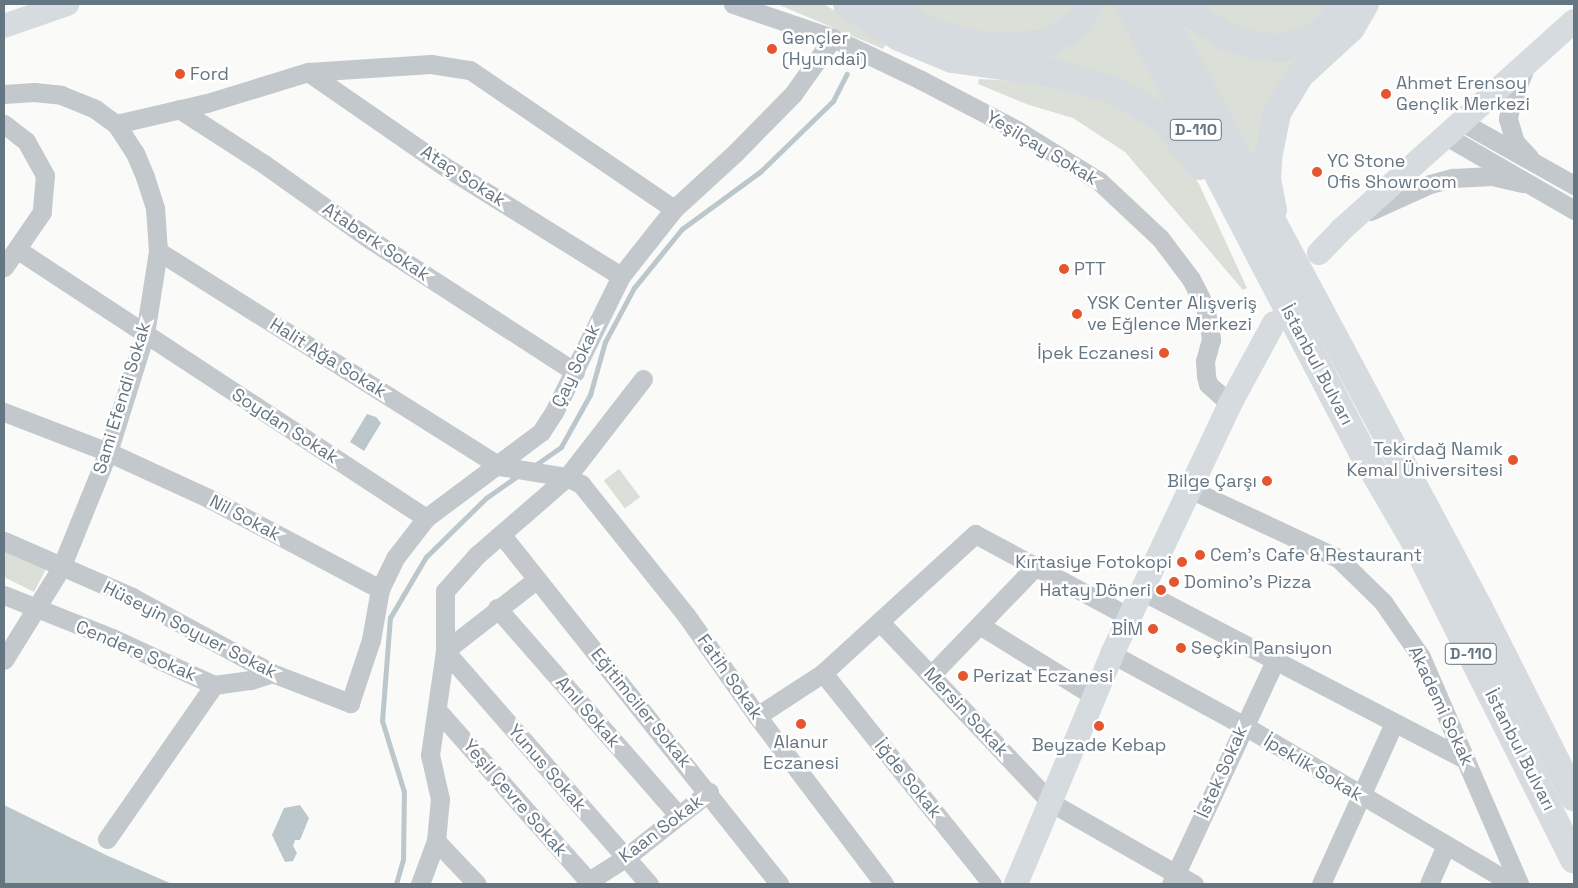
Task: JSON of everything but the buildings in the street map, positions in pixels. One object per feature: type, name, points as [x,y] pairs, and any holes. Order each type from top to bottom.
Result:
[{"type":"highway","points":[[847,4],[899,37],[930,51],[974,64],[1074,76],[1112,89],[1151,111],[1189,150],[1274,255]]},
{"type":"highway","points":[[889,4],[905,20],[920,28],[962,42],[998,48],[1048,43],[1077,24],[1089,4]]},
{"type":"highway","name":"İstanbul Bulvarı","points":[[1129,4],[1274,255],[1390,446],[1479,608],[1574,798]]},
{"type":"highway","name":"İstanbul Bulvarı","points":[[1156,4],[1274,255],[1362,451],[1415,542],[1574,859]]},
{"type":"highway","points":[[1176,4],[1229,38],[1257,46],[1282,48],[1316,36],[1329,26],[1344,4]]},
{"type":"highway","points":[[1274,255],[1276,222],[1267,180],[1270,135],[1277,113],[1300,75],[1351,28],[1365,4]]},
{"type":"main road","points":[[4,26],[67,4]]},
{"type":"main road","points":[[1319,253],[1353,220],[1574,21]]},
{"type":"main road","points":[[1016,884],[1112,654],[1192,490],[1230,404],[1274,322]]},
{"type":"street","name":"Yeşilçay Sokak","points":[[733,4],[833,38],[1017,130],[1099,181],[1122,200],[1160,238],[1191,279],[1205,307],[1211,339],[1205,360],[1208,384],[1230,404]]},
{"type":"street","name":"Çay Sokak","points":[[350,703],[371,640],[380,589],[394,558],[426,518],[499,466],[541,432],[575,372],[597,321],[621,276],[674,208],[736,152],[793,94],[833,38]]},
{"type":"street","points":[[116,124],[179,110],[308,72],[431,64],[470,70],[674,208]]},
{"type":"street","points":[[1526,64],[1511,103],[1509,125],[1522,151],[1544,168]]},
{"type":"street","name":"Ataç Sokak","points":[[308,72],[444,166],[621,276]]},
{"type":"street","name":"Sami Efendi Sokak","points":[[4,94],[34,92],[61,95],[95,109],[116,124],[135,153],[145,177],[155,208],[158,251],[145,334],[108,452],[61,568],[37,610],[4,660]]},
{"type":"street","name":"Ataberk Sokak","points":[[179,110],[264,164],[371,240],[575,372]]},
{"type":"street","points":[[4,124],[26,141],[45,175],[42,212],[18,250],[4,267]]},
{"type":"street","points":[[1454,129],[1544,168],[1574,185]]},
{"type":"street","points":[[1454,129],[1522,182],[1574,210]]},
{"type":"street","points":[[1353,220],[1430,184],[1453,178],[1492,176],[1522,182]]},
{"type":"street","name":"Soydan Sokak","points":[[18,250],[426,518]]},
{"type":"street","name":"Halit Ağa Sokak","points":[[158,251],[499,466]]},
{"type":"street","points":[[420,884],[436,841],[440,799],[430,755],[446,651],[445,591],[477,555],[567,477],[643,379]]},
{"type":"street","name":"Nil Sokak","points":[[4,412],[108,452],[208,498],[380,589]]},
{"type":"street","points":[[499,466],[567,477]]},
{"type":"street","name":"Fatih Sokak","points":[[567,477],[580,484],[610,518],[686,615],[757,716],[884,884]]},
{"type":"street","name":"Akademi Sokak","points":[[1192,490],[1331,554],[1361,579],[1402,627],[1421,658],[1519,884]]},
{"type":"street","name":"Eğitimciler Sokak","points":[[501,534],[709,792],[779,884]]},
{"type":"street","points":[[757,716],[823,673],[881,624],[975,534],[1129,617]]},
{"type":"street","name":"Hüseyin Soyuer Sokak","points":[[4,542],[132,597],[272,673],[350,703]]},
{"type":"street","points":[[931,675],[981,626],[1035,568]]},
{"type":"street","points":[[446,651],[497,608],[538,579]]},
{"type":"street","points":[[1142,591],[1393,725],[1466,760]]},
{"type":"street","name":"Cendere Sokak","points":[[4,595],[37,610],[112,638],[214,684],[251,680],[272,673]]},
{"type":"street","name":"Anıl Sokak","points":[[497,608],[679,816]]},
{"type":"street","name":"Mersin Sokak","points":[[881,624],[1050,802],[1173,879],[1194,884]]},
{"type":"street","points":[[981,626],[1094,696]]},
{"type":"street","name":"Yunus Sokak","points":[[446,651],[649,884]]},
{"type":"street","name":"İpeklik Sokak","points":[[1112,654],[1243,726],[1360,797],[1513,884]]},
{"type":"street","name":"İstek Sokak","points":[[1173,879],[1275,661]]},
{"type":"street","name":"İğde Sokak","points":[[823,673],[992,884]]},
{"type":"street","points":[[107,839],[214,684]]},
{"type":"street","name":"Yeşil Çevre Sokak","points":[[438,711],[590,883]]},
{"type":"street","points":[[1321,884],[1393,725]]},
{"type":"street","name":"Kaan Sokak","points":[[590,883],[709,792]]},
{"type":"street","points":[[436,841],[477,884]]},
{"type":"street","points":[[1429,884],[1446,845]]},
{"type":"shaded area","points":[[777,4],[824,4],[886,44],[883,49]]},
{"type":"shaded area","points":[[902,4],[1082,4],[1057,30],[1011,38],[946,27]]},
{"type":"shaded area","points":[[1098,4],[1116,4],[1174,115],[1025,54]]},
{"type":"shaded area","points":[[1190,4],[1334,4],[1298,35],[1256,37]]},
{"type":"shaded area","points":[[1178,18],[1313,44],[1258,169]]},
{"type":"shaded area","points":[[979,79],[1056,83],[1074,87],[1141,117],[1182,158],[1199,184],[1247,288],[1243,290],[1125,152],[1073,118],[1029,105],[978,84]]},
{"type":"shaded area","points":[[367,414],[376,417],[381,423],[364,451],[350,442]]},
{"type":"shaded area","points":[[619,469],[640,497],[625,508],[604,480]]},
{"type":"shaded area","points":[[4,548],[46,569],[34,592],[4,577]]},
{"type":"shaded area","points":[[4,805],[108,856],[172,884],[4,884]]},
{"type":"shaded area","points":[[300,805],[309,818],[300,840],[295,840],[293,846],[297,853],[293,861],[285,862],[272,835],[284,808]]},
{"type":"waterway","points":[[534,466],[561,447],[590,395],[605,342],[634,288],[682,229],[760,172],[833,101],[847,74]]},
{"type":"waterway","points":[[396,884],[403,860],[404,792],[382,721],[390,618],[426,557],[486,498],[519,475]]},
{"type":"place","name":"Gençler (Hyundai)","points":[[772,49]]},
{"type":"place","name":"Ford","points":[[180,74]]},
{"type":"place","name":"Ahmet Erensoy Gençlik Merkezi","points":[[1386,94]]},
{"type":"place","name":"YC Stone Ofis Showroom","points":[[1317,172]]},
{"type":"place","name":"PTT","points":[[1064,269]]},
{"type":"place","name":"YSK Center Alışveriş ve Eğlence Merkezi","points":[[1077,314]]},
{"type":"place","name":"İpek Eczanesi","points":[[1164,353]]},
{"type":"place","name":"Tekirdağ Namık Kemal Üniversitesi","points":[[1513,460]]},
{"type":"place","name":"Bilge Çarşı","points":[[1267,481]]},
{"type":"place","name":"Cem's Cafe & Restaurant","points":[[1200,555]]},
{"type":"place","name":"Kırtasiye Fotokopi","points":[[1182,562]]},
{"type":"place","name":"Domino's Pizza","points":[[1174,582]]},
{"type":"place","name":"Hatay Döneri","points":[[1161,590]]},
{"type":"place","name":"BİM","points":[[1153,629]]},
{"type":"place","name":"Seçkin Pansiyon","points":[[1181,648]]},
{"type":"place","name":"Perizat Eczanesi","points":[[963,676]]},
{"type":"place","name":"Alanur Eczanesi","points":[[801,724]]},
{"type":"place","name":"Beyzade Kebap","points":[[1099,726]]}]
